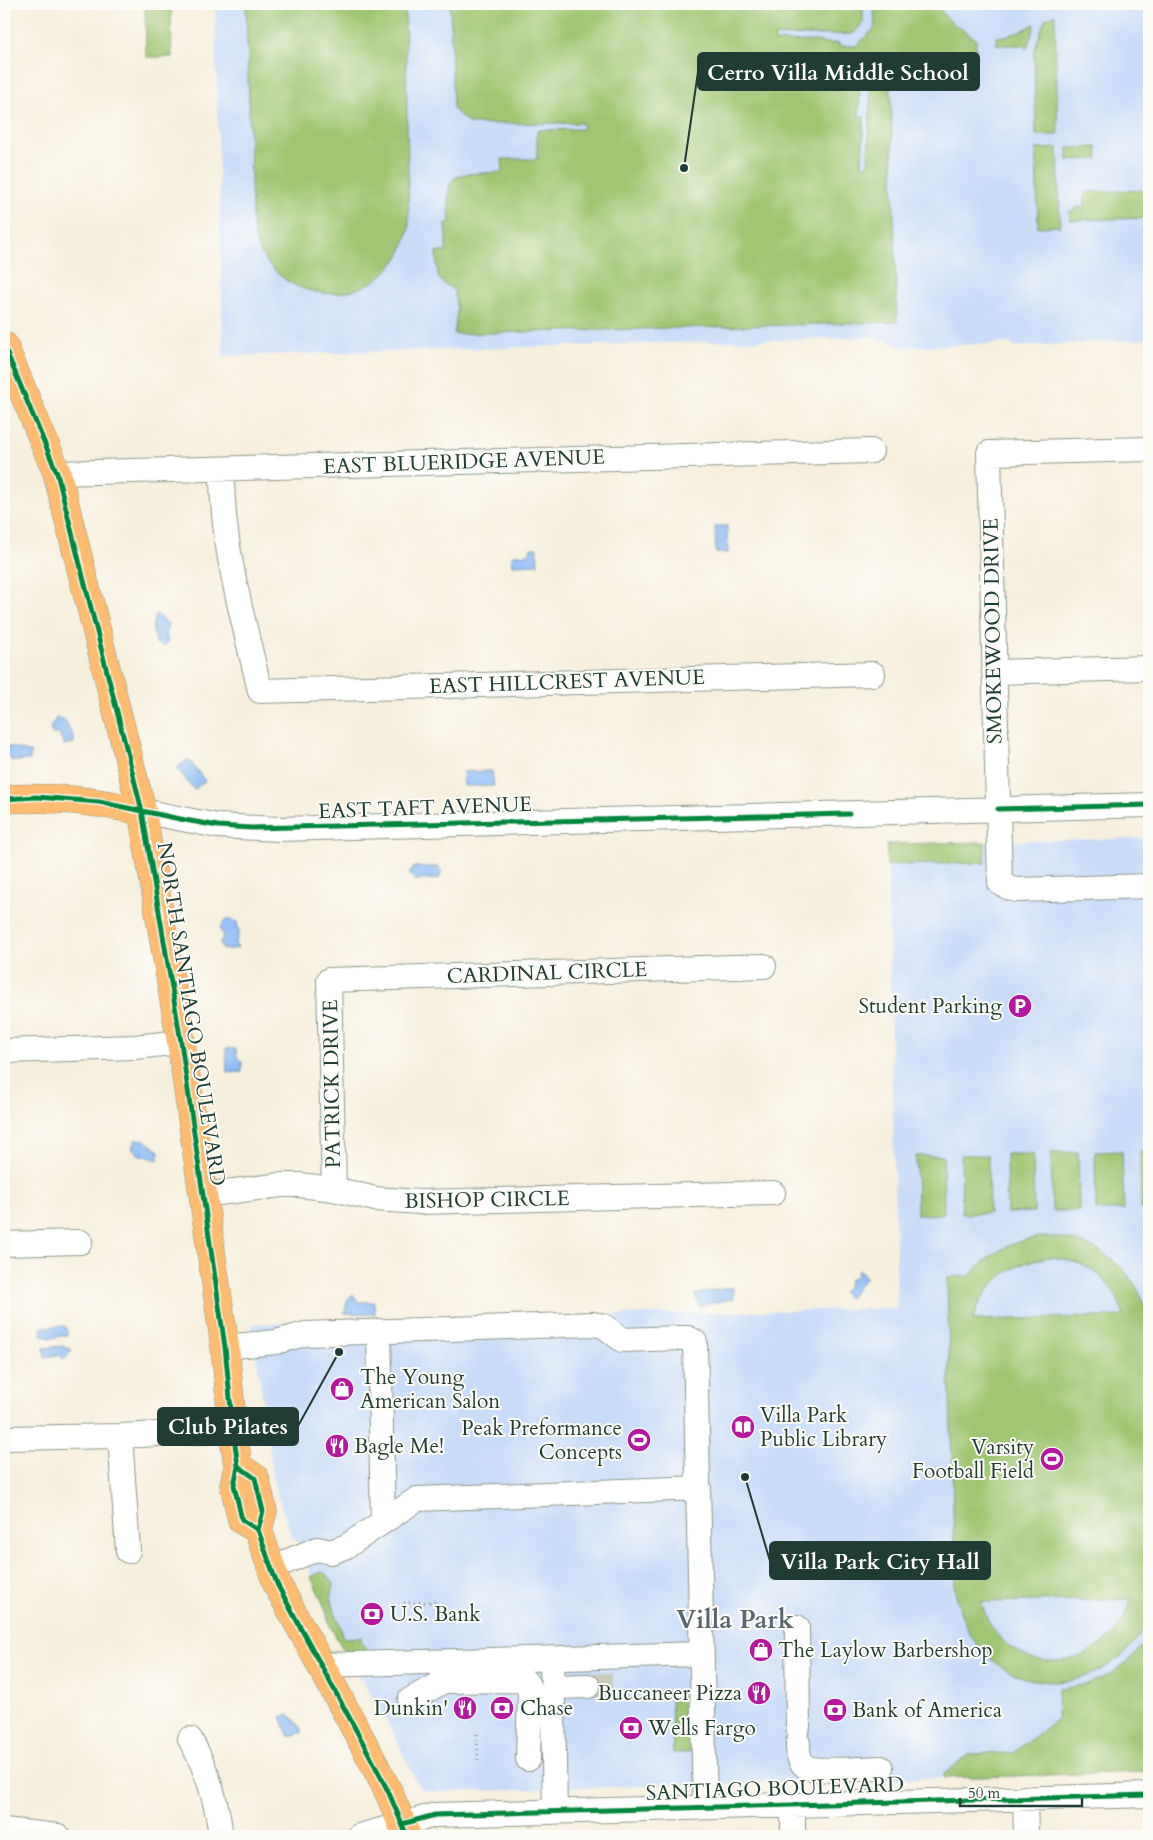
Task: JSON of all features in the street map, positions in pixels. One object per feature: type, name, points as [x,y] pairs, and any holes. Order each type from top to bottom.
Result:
[{"type":"main road","name":"NORTH SANTIAGO BOULEVARD","points":[[4,346],[57,473],[142,811],[181,1042],[203,1194],[238,1466],[234,1485],[242,1520],[258,1530],[274,1576],[370,1754],[404,1830]]},
{"type":"main road","name":"EAST TAFT AVENUE","points":[[4,799],[37,797],[69,799],[100,802],[142,811]]},
{"type":"street","name":"SMOKEWOOD DRIVE","points":[[1149,449],[988,453],[1000,883],[1017,890],[1149,886]]},
{"type":"street","name":"EAST BLUERIDGE AVENUE","points":[[57,473],[870,451]]},
{"type":"street","name":"EAST HILLCREST AVENUE","points":[[222,469],[226,536],[260,691],[874,674]]},
{"type":"street","points":[[994,672],[1149,668]]},
{"type":"street","name":"EAST TAFT AVENUE","points":[[142,811],[218,826],[279,829],[1149,805]]},
{"type":"street","name":"CARDINAL CIRCLE","points":[[329,980],[764,966]]},
{"type":"street","name":"PATRICK DRIVE","points":[[329,980],[334,1189]]},
{"type":"street","points":[[4,1050],[135,1047],[181,1042]]},
{"type":"street","name":"BISHOP CIRCLE","points":[[203,1194],[281,1185],[316,1186],[375,1199],[420,1202],[773,1193]]},
{"type":"street","points":[[4,1244],[80,1242]]},
{"type":"street","points":[[224,1347],[276,1342],[306,1334],[593,1324],[604,1326],[621,1340],[681,1338],[695,1342],[704,1807]]},
{"type":"street","points":[[378,1331],[383,1522]]},
{"type":"street","points":[[4,1438],[120,1436],[233,1430]]},
{"type":"street","points":[[120,1436],[128,1551]]},
{"type":"street","points":[[274,1576],[325,1564],[332,1552],[347,1546],[417,1499],[699,1488]]},
{"type":"street","points":[[797,1627],[798,1735],[799,1758],[801,1762],[808,1768],[820,1769],[881,1768]]},
{"type":"street","points":[[321,1665],[702,1654]]},
{"type":"street","points":[[552,1658],[555,1811]]},
{"type":"street","points":[[410,1700],[444,1681],[524,1680],[528,1685],[530,1694],[528,1759]]},
{"type":"street","points":[[553,1687],[588,1686]]},
{"type":"street","points":[[190,1739],[209,1779],[219,1819],[221,1836]]},
{"type":"street","name":"SANTIAGO BOULEVARD","points":[[359,1836],[404,1830],[436,1815],[1149,1795]]},
{"type":"street","points":[[1025,1798],[1026,1836]]},
{"type":"street","points":[[792,1805],[793,1836]]},
{"type":"street","points":[[4,1830],[58,1836]]},
{"type":"path","points":[[404,1602],[439,1602]]},
{"type":"path","points":[[477,1734],[478,1760]]},
{"type":"shaded area","points":[[215,4],[1149,4],[1149,339],[1013,347],[1010,343],[901,347],[887,340],[876,341],[876,337],[223,356]]},
{"type":"shaded area","points":[[1149,838],[1149,1772],[433,1792],[421,1789],[395,1736],[329,1624],[326,1610],[298,1543],[292,1538],[274,1483],[252,1324],[897,1308],[887,844]]},
{"type":"green space","points":[[145,4],[171,4],[172,57],[146,57]]},
{"type":"green space","points":[[246,4],[405,4],[409,228],[396,260],[382,275],[365,286],[346,292],[327,293],[307,290],[290,282],[274,270],[259,249],[252,216]]},
{"type":"green space","points":[[450,4],[863,4],[863,23],[853,34],[775,36],[775,42],[820,41],[820,43],[839,43],[839,46],[856,46],[875,28],[874,8],[870,8],[870,4],[937,4],[950,21],[976,39],[976,58],[973,63],[890,65],[897,322],[454,334],[457,310],[454,290],[443,283],[438,277],[436,252],[446,252],[446,223],[450,222],[448,193],[453,180],[457,176],[465,174],[503,172],[502,159],[537,159],[537,130],[583,129],[582,123],[469,124],[453,109]],"holes":[[[842,65],[859,65],[871,77],[868,165],[862,165],[864,116],[859,116],[860,82],[855,77],[781,77],[782,71],[842,69]]]},
{"type":"green space","points":[[1055,15],[1058,135],[1036,135],[1034,51],[1045,19]]},
{"type":"green space","points":[[1035,24],[1027,49],[1022,45],[997,45],[996,37],[1021,31]]},
{"type":"green space","points":[[1097,147],[1098,159],[1068,160],[1068,148]]},
{"type":"green space","points":[[1058,148],[1060,226],[1038,227],[1036,149]]},
{"type":"green space","points":[[1149,190],[1149,218],[1070,220],[1069,211],[1075,211],[1075,207],[1085,207],[1085,192]]},
{"type":"green space","points":[[985,842],[985,863],[887,865],[887,844]]},
{"type":"green space","points":[[1122,1151],[1124,1210],[1096,1210],[1095,1152]]},
{"type":"green space","points":[[1140,1151],[1149,1151],[1149,1209],[1141,1209]]},
{"type":"green space","points":[[1078,1152],[1079,1211],[1052,1211],[1051,1153]]},
{"type":"green space","points":[[1006,1154],[1033,1154],[1034,1212],[1007,1213]]},
{"type":"green space","points":[[961,1155],[988,1155],[989,1213],[962,1214]]},
{"type":"green space","points":[[916,1156],[943,1156],[944,1214],[917,1215]]},
{"type":"green space","points":[[1041,1237],[1061,1238],[1080,1242],[1112,1260],[1126,1272],[1136,1287],[1144,1305],[1149,1325],[1149,1617],[1136,1640],[1118,1659],[1096,1672],[1072,1680],[1047,1682],[1023,1677],[1000,1666],[979,1647],[963,1619],[955,1588],[947,1277],[970,1276],[1001,1249]],"holes":[[[1050,1257],[1077,1263],[1098,1274],[1113,1291],[1124,1316],[973,1320],[984,1295],[1001,1277],[1012,1269],[1024,1264]],[[1131,1599],[1124,1619],[1112,1635],[1097,1648],[1079,1656],[1060,1661],[1041,1660],[1022,1654],[1004,1642],[990,1624],[981,1602]]]},
{"type":"green space","points":[[321,1572],[328,1575],[334,1584],[331,1597],[342,1636],[345,1638],[361,1637],[361,1642],[368,1652],[345,1653],[329,1624],[326,1610],[311,1577]]},
{"type":"green space","points":[[1141,1647],[1149,1651],[1149,1772],[944,1778],[944,1774],[970,1754],[1013,1753],[1057,1719],[1058,1689],[1082,1685],[1104,1677],[1124,1665]]},
{"type":"green space","points":[[689,1693],[690,1751],[688,1753],[673,1753],[671,1701]]},
{"type":"water","points":[[715,526],[727,526],[728,553],[716,553]]},
{"type":"water","points":[[531,548],[537,548],[538,564],[513,565],[512,555],[529,554]]},
{"type":"water","points":[[156,614],[168,624],[166,633],[168,641],[164,646],[156,643],[152,626]]},
{"type":"water","points":[[56,718],[64,719],[74,737],[74,743],[64,745],[59,734],[52,734],[50,728]]},
{"type":"water","points":[[8,746],[31,753],[30,760],[12,761],[10,757],[5,757]]},
{"type":"water","points":[[188,759],[205,781],[194,790],[177,768]]},
{"type":"water","points":[[492,771],[494,786],[464,786],[463,772]]},
{"type":"water","points":[[414,867],[438,867],[442,872],[439,879],[415,880],[409,874]]},
{"type":"water","points":[[230,919],[237,922],[239,933],[235,944],[238,948],[227,950],[222,949],[220,942],[223,937],[220,928],[225,921]]},
{"type":"water","points":[[226,1048],[236,1049],[237,1057],[242,1062],[242,1072],[227,1073]]},
{"type":"water","points":[[143,1139],[159,1151],[158,1160],[140,1155],[132,1148],[135,1140]]},
{"type":"water","points":[[858,1270],[866,1277],[849,1298],[842,1292],[848,1286],[849,1280],[855,1277]]},
{"type":"water","points":[[733,1287],[734,1298],[699,1306],[695,1294]]},
{"type":"water","points":[[353,1294],[358,1302],[374,1302],[375,1314],[345,1313],[347,1300]]},
{"type":"water","points":[[65,1326],[68,1335],[51,1338],[42,1336],[42,1327]]},
{"type":"water","points":[[63,1346],[72,1350],[64,1360],[59,1355],[45,1357],[44,1348]]},
{"type":"water","points":[[288,1714],[303,1732],[289,1737],[281,1717]]},
{"type":"tunnel","points":[[588,1686],[624,1685]]},
{"type":"cycle path","points":[[4,346],[57,473],[142,811],[181,1042],[225,1347],[238,1466],[234,1485],[242,1520],[258,1530]]},
{"type":"cycle path","points":[[4,799],[37,797],[99,802],[218,826],[252,828],[849,814]]},
{"type":"cycle path","points":[[998,809],[1149,805]]},
{"type":"cycle path","points":[[238,1466],[255,1478],[263,1511],[258,1530],[277,1584],[369,1754],[389,1793],[407,1836]]},
{"type":"cycle path","points":[[402,1824],[435,1815],[1149,1795]]},
{"type":"place","name":"Cerro Villa Middle School","points":[[684,168]]},
{"type":"place","name":"Student Parking","points":[[1020,1006]]},
{"type":"place","name":"Club Pilates","points":[[339,1352]]},
{"type":"place","name":"The Young American Salon","points":[[342,1389]]},
{"type":"place","name":"Villa Park Public Library","points":[[743,1427]]},
{"type":"place","name":"Peak Preformance Concepts","points":[[639,1440]]},
{"type":"place","name":"Bagle Me!","points":[[337,1446]]},
{"type":"place","name":"Varsity Football Field","points":[[1052,1459]]},
{"type":"place","name":"Villa Park City Hall","points":[[745,1477]]},
{"type":"place","name":"U.S. Bank","points":[[372,1614]]},
{"type":"place","name":"The Laylow Barbershop","points":[[761,1650]]},
{"type":"place","name":"Buccaneer Pizza","points":[[759,1693]]},
{"type":"place","name":"Dunkin'","points":[[465,1708]]},
{"type":"place","name":"Chase","points":[[502,1708]]},
{"type":"place","name":"Bank of America","points":[[835,1710]]},
{"type":"place","name":"Wells Fargo","points":[[631,1728]]},
{"type":"district","name":"Villa Park","points":[[735,1619]]}]
